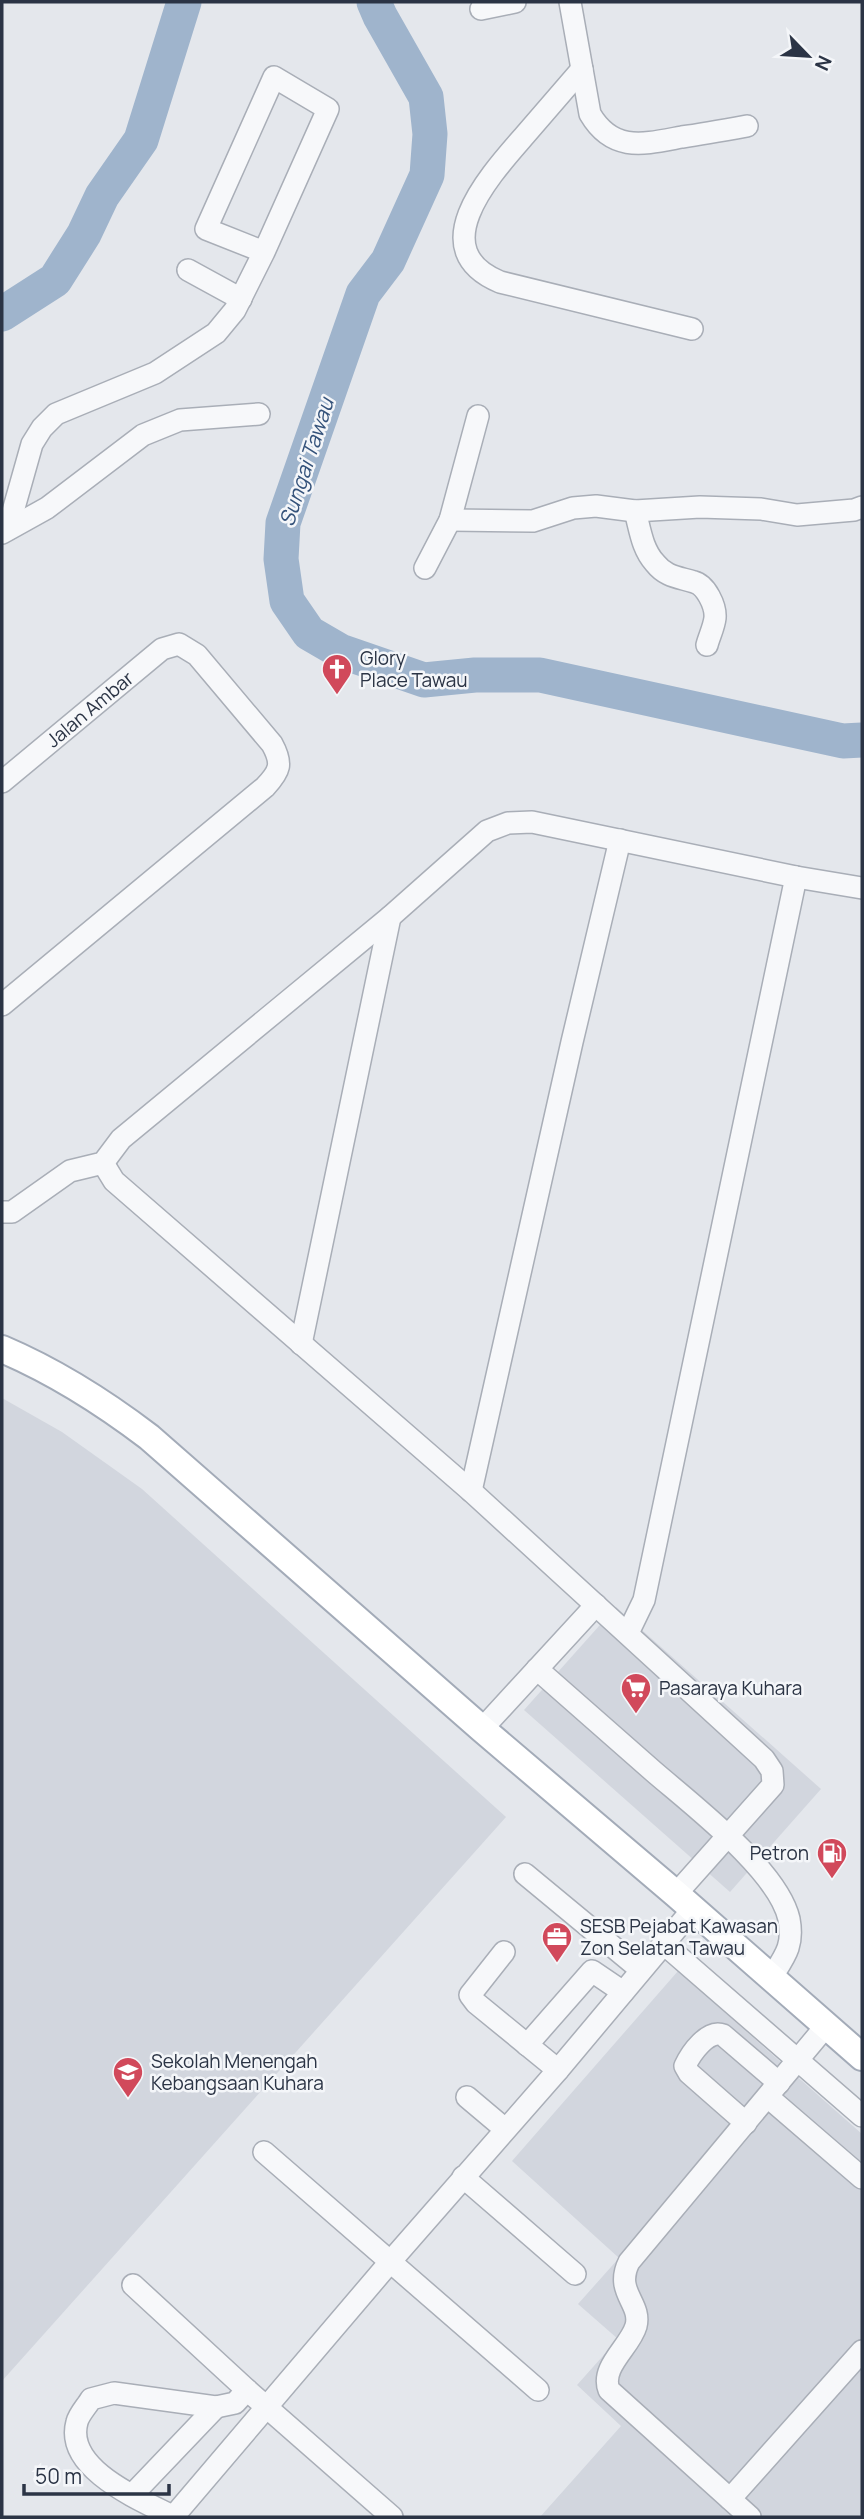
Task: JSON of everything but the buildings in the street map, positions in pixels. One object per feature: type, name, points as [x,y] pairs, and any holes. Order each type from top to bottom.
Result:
[{"type":"main road","points":[[2,1349],[70,1382],[149,1437],[862,2057]]},
{"type":"street","points":[[481,9],[515,2]]},
{"type":"street","points":[[570,2],[590,114],[597,126],[620,141],[642,145],[747,126]]},
{"type":"street","points":[[582,69],[482,185],[466,225],[468,256],[473,267],[500,282],[692,329]]},
{"type":"street","points":[[5,531],[32,444],[42,428],[56,414],[155,373],[216,334],[235,310],[264,252],[328,109],[274,77],[206,229],[264,252]]},
{"type":"street","points":[[188,270],[241,299]]},
{"type":"street","points":[[5,531],[47,508],[143,435],[180,420],[259,414]]},
{"type":"street","points":[[425,568],[450,520],[478,416]]},
{"type":"street","points":[[450,520],[533,522],[573,508],[596,506],[635,512],[700,507],[761,509],[797,515],[862,508]]},
{"type":"street","points":[[635,512],[645,548],[655,564],[670,577],[698,582],[707,594],[715,618],[707,645]]},
{"type":"street","name":"Jalan Ambar","points":[[2,782],[162,649],[179,644],[197,655],[272,744],[280,765],[265,787],[2,1005]]},
{"type":"street","points":[[2,1212],[12,1212],[70,1171],[103,1163],[121,1139],[390,917],[487,831],[508,823],[532,822],[796,877],[862,888]]},
{"type":"street","points":[[471,1491],[620,840]]},
{"type":"street","points":[[628,1633],[644,1600],[796,877]]},
{"type":"street","points":[[301,1344],[390,917]]},
{"type":"street","points":[[103,1163],[114,1181],[471,1491],[764,1759],[772,1772],[773,1785],[728,1837],[685,1902],[663,1944],[173,2517],[108,2481],[89,2465],[76,2445],[77,2421],[91,2399],[114,2393],[216,2407],[235,2403],[247,2390]]},
{"type":"street","points":[[482,1729],[596,1605]]},
{"type":"street","points":[[537,1669],[728,1837],[779,1896],[788,1917],[791,1935],[789,1950],[771,1978]]},
{"type":"street","points":[[525,1874],[641,1970]]},
{"type":"street","points":[[663,1944],[862,2116]]},
{"type":"street","points":[[504,1952],[470,1995],[476,2003],[558,2070]]},
{"type":"street","points":[[527,2045],[592,1971],[623,1992]]},
{"type":"street","points":[[750,2517],[609,2390],[606,2381],[609,2371],[636,2326],[635,2315],[623,2283],[629,2262],[826,2026]]},
{"type":"street","points":[[746,2123],[689,2073],[685,2066],[710,2034],[717,2033],[862,2178]]},
{"type":"street","points":[[467,2097],[505,2129]]},
{"type":"street","points":[[264,2152],[538,2390]]},
{"type":"street","points":[[463,2177],[575,2274]]},
{"type":"street","points":[[133,2285],[247,2390],[392,2517]]},
{"type":"street","points":[[730,2499],[862,2351]]},
{"type":"street","points":[[132,2495],[216,2407]]},
{"type":"shaded area","name":"Sekolah Menengah Kebangsaan Kuhara","points":[[2,1398],[62,1432],[142,1489],[506,1817],[2,2381]]},
{"type":"shaded area","points":[[616,1607],[821,1789],[730,1892],[524,1710]]},
{"type":"shaded area","points":[[678,1971],[862,2134],[862,2517],[540,2517],[621,2426],[577,2385],[618,2339],[578,2304],[619,2258],[512,2161]]},
{"type":"waterway","name":"Sungai Tawau","points":[[2,314],[55,280],[84,234],[102,196],[141,140],[184,2]]},
{"type":"waterway","name":"Sungai Tawau","points":[[374,2],[426,97],[430,134],[427,175],[388,261],[363,294],[283,523],[281,559],[287,601],[309,633],[340,651],[424,680],[475,675],[540,675],[843,741],[862,740]]},
{"type":"place","name":"Glory Place Tawau","points":[[337,696]]},
{"type":"place","name":"Pasaraya Kuhara","points":[[636,1715]]},
{"type":"place","name":"Petron","points":[[832,1880]]},
{"type":"place","name":"SESB Pejabat Kawasan Zon Selatan Tawau","points":[[557,1964]]},
{"type":"place","name":"Sekolah Menengah Kebangsaan Kuhara","points":[[128,2099]]}]
